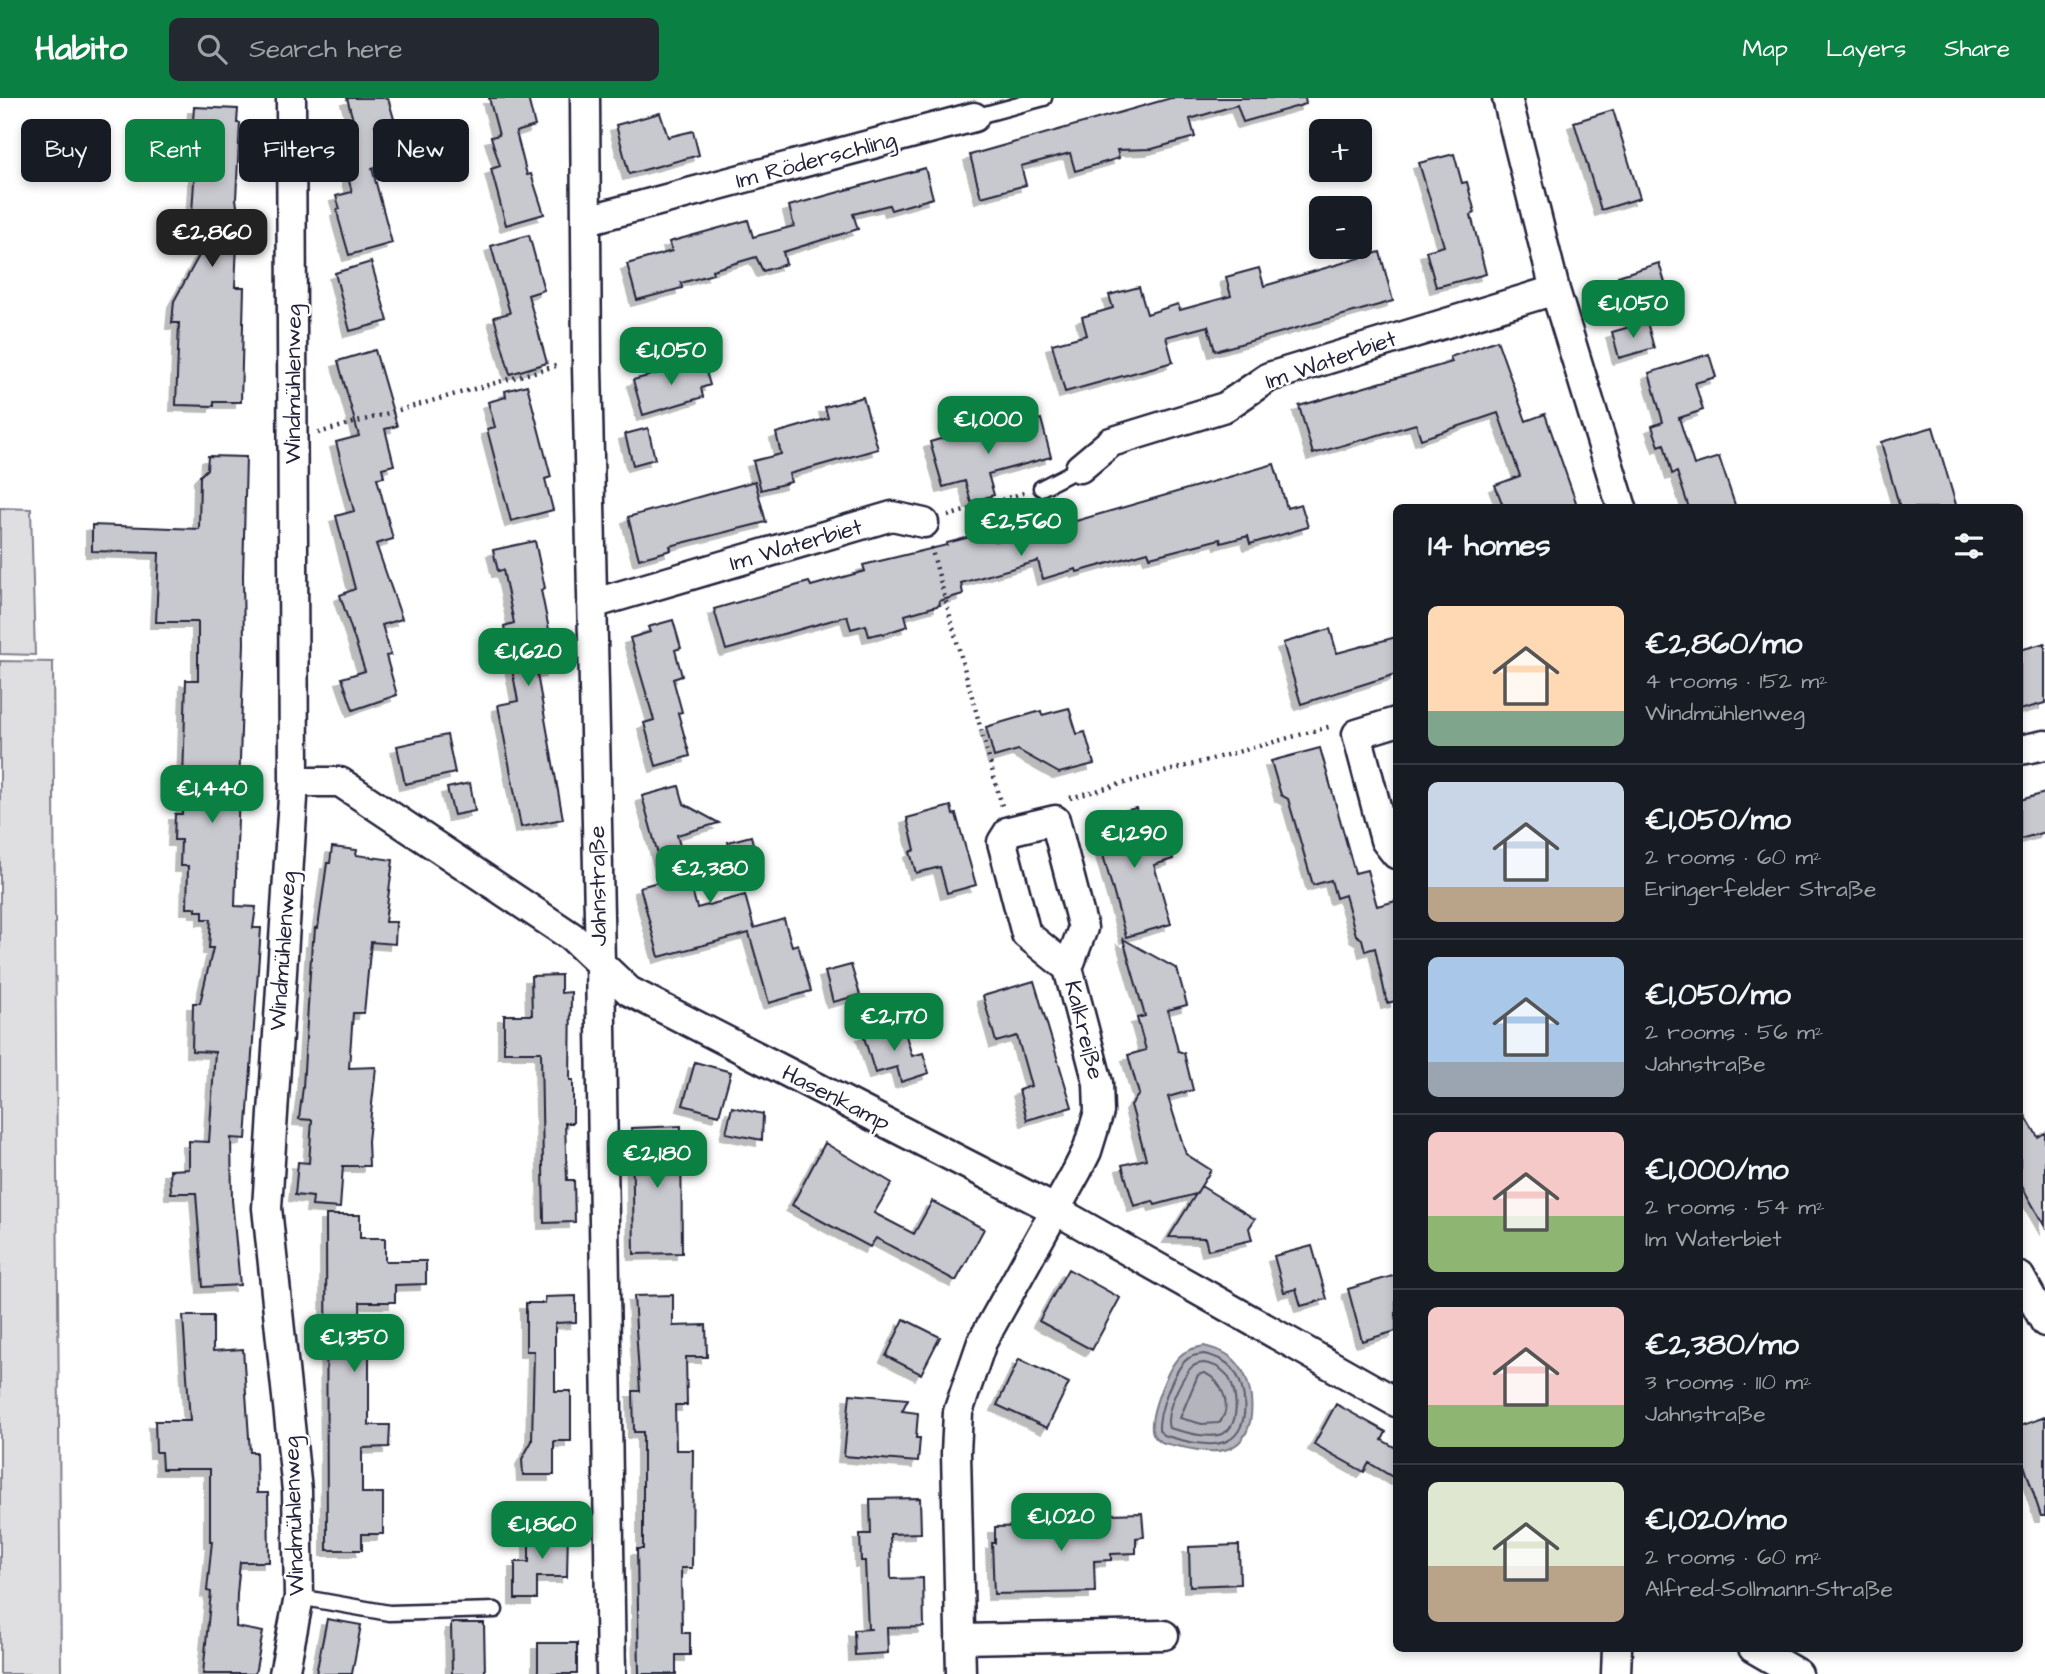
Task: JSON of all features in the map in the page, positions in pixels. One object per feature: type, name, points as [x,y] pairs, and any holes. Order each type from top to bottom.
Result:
[{"type":"street","name":"Windmühlenweg","points":[[284,1674],[299,1597],[298,1491],[267,1208],[294,782],[291,98]]},
{"type":"street","name":"Jahnstraße","points":[[585,98],[587,359],[611,1674]]},
{"type":"street","points":[[1507,98],[1555,290],[1621,504]]},
{"type":"street","name":"Im Röderschling","points":[[587,220],[974,117]]},
{"type":"street","name":"Im Waterbiet","points":[[1080,468],[1111,442],[1225,407],[1269,377],[1555,290]]},
{"type":"street","name":"Im Waterbiet","points":[[592,604],[892,516],[924,523]]},
{"type":"street","points":[[1393,723],[1357,734],[1385,840],[1393,850]]},
{"type":"street","points":[[2023,749],[2045,745]]},
{"type":"street","name":"Hasenkamp","points":[[294,782],[340,782],[572,937],[629,991],[1054,1209],[1393,1400]]},
{"type":"street","points":[[1009,831],[1055,820]]},
{"type":"street","name":"Kalkreiße","points":[[961,1674],[956,1453],[958,1412],[982,1342],[1087,1151],[1099,1112],[1098,1083],[1068,968],[1083,928],[1055,820]]},
{"type":"street","name":"Kalkreiße","points":[[1009,831],[1002,842],[1026,934],[1068,968]]},
{"type":"street","points":[[2023,1282],[2044,1317]]},
{"type":"street","points":[[960,1639],[1164,1635]]},
{"type":"street","points":[[1616,1674],[1617,1652]]},
{"type":"street","points":[[1760,1652],[1798,1674]]},
{"type":"lane","name":"Im Röderschling","points":[[974,117],[1044,98]]},
{"type":"lane","points":[[1041,488],[1080,468]]},
{"type":"lane","points":[[299,1597],[389,1613],[495,1610]]},
{"type":"path","points":[[293,435],[315,434],[587,359]]},
{"type":"path","points":[[1009,831],[924,523],[1041,488]]},
{"type":"path","points":[[1055,820],[1058,801],[1070,797],[1340,724],[1357,734]]},
{"type":"shaded area","points":[[0,508],[31,509],[35,655],[0,654]]},
{"type":"shaded area","points":[[0,661],[53,662],[61,1674],[0,1674]]},
{"type":"water","points":[[1204,1346],[1222,1352],[1234,1360],[1243,1372],[1251,1396],[1252,1409],[1246,1432],[1240,1442],[1224,1450],[1203,1451],[1161,1442],[1152,1430],[1157,1402],[1175,1362],[1185,1352]]},
{"type":"building","points":[[347,98],[388,98],[394,119],[373,119],[372,168],[373,182],[376,182],[392,243],[349,255],[339,220],[337,210],[340,209],[336,196],[352,192],[349,182],[359,182],[359,119],[353,119]]},
{"type":"building","points":[[489,98],[528,98],[535,126],[516,132],[527,175],[531,174],[544,214],[506,225],[491,169],[500,166],[491,137],[499,135]]},
{"type":"building","points":[[1171,98],[1305,98],[1306,104],[1243,122],[1237,105],[1190,119],[1195,137],[1152,149],[1117,150],[1119,158],[1075,171],[1070,153],[1021,166],[1026,185],[981,197],[970,155]]},
{"type":"building","points":[[194,107],[238,109],[236,199],[238,213],[241,213],[235,287],[244,287],[241,402],[214,402],[214,406],[176,405],[179,323],[172,323],[174,301],[206,243],[190,243],[194,182],[225,182],[225,119],[193,119]]},
{"type":"building","points":[[1613,110],[1640,198],[1601,210],[1574,122]]},
{"type":"building","points":[[660,113],[668,137],[693,131],[699,155],[629,174],[616,125]]},
{"type":"building","points":[[1454,154],[1462,183],[1467,182],[1475,213],[1471,215],[1486,274],[1436,287],[1426,251],[1444,246],[1419,163]]},
{"type":"building","points":[[925,168],[933,198],[891,210],[889,205],[853,214],[858,229],[783,252],[786,264],[763,271],[756,257],[712,270],[713,274],[681,283],[682,288],[637,300],[627,264],[672,251],[669,242],[748,220],[753,237],[794,226],[789,206]]},
{"type":"building","points":[[529,235],[544,290],[528,295],[547,363],[510,374],[494,317],[510,313],[491,246]]},
{"type":"building","points":[[1380,252],[1393,301],[1215,351],[1208,326],[1166,337],[1173,362],[1065,392],[1052,344],[1087,335],[1082,317],[1113,308],[1109,295],[1139,287],[1147,314],[1178,304],[1180,310],[1231,296],[1226,277],[1259,268],[1264,286],[1356,259],[1372,259],[1372,254]]},
{"type":"building","points":[[371,262],[388,321],[350,331],[335,273]]},
{"type":"building","points":[[1659,263],[1673,309],[1632,321],[1618,276]]},
{"type":"building","points":[[1647,322],[1654,348],[1619,358],[1612,332]]},
{"type":"building","points":[[1497,340],[1526,421],[1545,414],[1577,504],[1502,504],[1495,485],[1520,476],[1498,413],[1421,439],[1416,424],[1313,454],[1299,406],[1452,362],[1450,357]]},
{"type":"building","points":[[375,350],[397,426],[385,429],[394,465],[382,468],[384,477],[377,478],[393,539],[376,544],[402,619],[382,625],[391,655],[386,656],[397,695],[353,710],[342,678],[365,671],[340,595],[355,589],[336,516],[354,511],[336,442],[359,436],[338,361]]},
{"type":"building","points":[[1709,354],[1716,377],[1695,383],[1703,410],[1679,418],[1694,465],[1719,457],[1735,504],[1688,504],[1677,472],[1672,474],[1664,444],[1659,446],[1652,426],[1663,422],[1649,373]]},
{"type":"building","points":[[703,361],[710,385],[701,388],[703,397],[643,415],[633,380]]},
{"type":"building","points":[[527,385],[551,477],[545,479],[553,510],[511,521],[487,429],[495,427],[488,402],[506,397],[505,391]]},
{"type":"building","points":[[863,397],[878,449],[789,474],[791,482],[761,490],[753,461],[781,454],[776,433],[828,418],[825,407]]},
{"type":"building","points":[[1041,419],[1051,457],[988,474],[994,495],[971,502],[965,481],[943,487],[930,442],[964,432],[966,439]]},
{"type":"building","points":[[1933,427],[1956,504],[1899,504],[1881,442]]},
{"type":"building","points":[[648,428],[655,459],[633,465],[625,434]]},
{"type":"building","points":[[208,456],[246,457],[244,643],[235,906],[256,907],[253,928],[261,928],[246,1139],[231,1138],[232,1200],[240,1285],[203,1287],[196,1193],[171,1193],[170,1170],[189,1169],[189,1141],[209,1142],[215,1052],[192,1051],[193,1003],[200,1003],[213,948],[209,948],[211,919],[203,919],[203,911],[187,908],[188,866],[180,866],[181,840],[174,840],[175,814],[182,814],[186,680],[198,680],[198,622],[156,622],[159,553],[92,551],[92,525],[199,529],[200,476],[207,469]]},
{"type":"building","points":[[1274,464],[1287,508],[1301,504],[1308,527],[1250,544],[1248,536],[1221,543],[1220,539],[1150,557],[1148,552],[1043,579],[1038,561],[961,583],[963,594],[939,601],[940,605],[905,615],[908,626],[883,634],[869,636],[866,625],[851,629],[847,616],[726,650],[714,609],[809,582],[811,586],[865,571],[863,565],[993,531],[996,541],[1048,529]]},
{"type":"building","points":[[755,481],[766,522],[670,546],[671,550],[639,559],[628,517]]},
{"type":"building","points":[[535,541],[545,588],[541,590],[556,664],[550,665],[551,671],[537,674],[563,819],[521,827],[498,705],[518,701],[504,626],[514,623],[503,570],[498,571],[493,550]]},
{"type":"building","points":[[673,620],[681,648],[675,650],[682,676],[673,679],[682,712],[678,713],[690,756],[656,766],[644,723],[654,720],[630,638],[650,632],[648,627]]},
{"type":"building","points":[[1330,629],[1337,653],[1393,638],[1393,675],[1301,704],[1283,643]]},
{"type":"building","points":[[2045,643],[2045,703],[2023,709],[2023,649]]},
{"type":"building","points":[[1069,708],[1077,734],[1085,732],[1094,764],[1059,773],[1018,750],[994,757],[986,727],[1041,711],[1042,715]]},
{"type":"building","points":[[447,735],[455,773],[405,784],[397,746]]},
{"type":"building","points":[[1320,748],[1355,873],[1367,870],[1377,906],[1393,902],[1393,1002],[1387,1003],[1375,948],[1365,951],[1362,939],[1356,935],[1345,895],[1336,898],[1331,880],[1313,885],[1288,799],[1281,795],[1271,761]]},
{"type":"building","points":[[470,783],[475,811],[454,815],[447,788]]},
{"type":"building","points":[[679,786],[684,804],[719,823],[677,835],[697,908],[745,895],[754,928],[784,919],[792,946],[798,944],[811,991],[769,1003],[749,933],[659,957],[640,887],[665,880],[642,796]]},
{"type":"building","points":[[2045,793],[2045,832],[2023,838],[2023,799]]},
{"type":"building","points":[[951,806],[953,815],[956,814],[976,885],[947,893],[940,867],[916,873],[910,852],[915,850],[907,818]]},
{"type":"building","points":[[1136,808],[1144,838],[1166,832],[1173,859],[1154,865],[1171,924],[1126,937],[1093,819]]},
{"type":"building","points":[[751,836],[761,873],[738,879],[728,842]]},
{"type":"building","points":[[332,847],[357,850],[356,855],[393,860],[385,922],[396,922],[395,944],[371,942],[364,1013],[353,1013],[349,1068],[376,1067],[368,1141],[369,1166],[343,1166],[340,1208],[312,1206],[313,1197],[295,1195],[298,1162],[309,1163],[312,1120],[299,1119],[312,941],[315,928],[318,928],[327,863],[330,863]]},
{"type":"building","points":[[1123,939],[1177,969],[1187,1005],[1168,1010],[1178,1051],[1184,1053],[1193,1090],[1168,1097],[1186,1154],[1211,1170],[1196,1194],[1155,1205],[1153,1201],[1134,1206],[1122,1165],[1146,1159],[1131,1105],[1139,1094],[1128,1055],[1146,1050],[1137,1018],[1145,1016]]},
{"type":"building","points":[[851,965],[860,995],[833,1002],[825,972]]},
{"type":"building","points":[[561,975],[561,993],[571,992],[570,1080],[573,1080],[573,1123],[565,1123],[567,1180],[574,1180],[575,1222],[544,1223],[541,1052],[504,1052],[504,1015],[532,1015],[531,976]]},
{"type":"building","points":[[1034,981],[1072,1107],[1027,1120],[1019,1090],[1031,1086],[1017,1036],[996,1042],[983,996]]},
{"type":"building","points":[[902,1022],[912,1056],[923,1053],[929,1073],[901,1082],[897,1067],[875,1073],[863,1034]]},
{"type":"building","points":[[695,1062],[731,1072],[719,1115],[683,1105]]},
{"type":"building","points":[[732,1107],[763,1114],[762,1140],[726,1133]]},
{"type":"building","points":[[2023,1112],[2038,1137],[2045,1133],[2045,1227],[2023,1188]]},
{"type":"building","points":[[681,1126],[682,1253],[634,1254],[632,1128]]},
{"type":"building","points":[[825,1143],[892,1183],[874,1213],[914,1234],[932,1201],[984,1229],[956,1281],[876,1238],[870,1247],[792,1205]]},
{"type":"building","points":[[1201,1186],[1255,1219],[1249,1228],[1252,1240],[1208,1250],[1205,1238],[1169,1237]]},
{"type":"building","points":[[326,1215],[360,1215],[360,1238],[385,1238],[385,1261],[426,1261],[426,1284],[395,1285],[395,1302],[360,1302],[361,1353],[369,1353],[369,1425],[390,1425],[389,1447],[362,1448],[362,1493],[383,1493],[383,1534],[362,1534],[362,1550],[327,1550]]},
{"type":"building","points":[[1312,1246],[1327,1299],[1301,1306],[1296,1289],[1284,1292],[1274,1256]]},
{"type":"building","points":[[1068,1269],[1120,1298],[1092,1350],[1039,1321]]},
{"type":"building","points":[[1393,1276],[1393,1332],[1362,1341],[1348,1289]]},
{"type":"building","points":[[673,1295],[673,1326],[706,1325],[707,1357],[686,1357],[687,1405],[675,1405],[676,1450],[693,1450],[692,1568],[681,1568],[682,1633],[690,1633],[690,1655],[676,1655],[676,1674],[639,1674],[637,1549],[643,1549],[643,1432],[634,1432],[633,1391],[640,1391],[634,1296]]},
{"type":"building","points":[[576,1296],[576,1322],[555,1323],[555,1391],[571,1391],[571,1441],[554,1441],[554,1475],[523,1475],[522,1459],[532,1441],[534,1351],[526,1351],[526,1303],[545,1303],[545,1297]]},
{"type":"building","points":[[183,1316],[213,1316],[213,1351],[243,1349],[250,1452],[256,1452],[257,1493],[268,1493],[269,1562],[240,1562],[237,1594],[236,1627],[263,1632],[255,1674],[203,1674],[211,1592],[207,1591],[212,1541],[210,1469],[162,1469],[161,1452],[156,1452],[155,1421],[190,1421]]},
{"type":"building","points":[[904,1319],[940,1337],[921,1374],[886,1356]]},
{"type":"building","points":[[1019,1359],[1069,1383],[1047,1428],[997,1405]]},
{"type":"building","points":[[850,1394],[908,1399],[902,1411],[918,1413],[918,1462],[844,1456]]},
{"type":"building","points":[[1336,1404],[1386,1432],[1382,1440],[1393,1446],[1393,1477],[1369,1463],[1364,1472],[1314,1444]]},
{"type":"building","points":[[2045,1417],[2045,1516],[2041,1516],[2023,1462],[2023,1425]]},
{"type":"building","points":[[920,1498],[921,1533],[890,1534],[891,1579],[923,1578],[924,1627],[887,1628],[888,1653],[855,1655],[854,1630],[872,1629],[868,1629],[865,1561],[861,1561],[860,1534],[871,1534],[870,1499]]},
{"type":"building","points":[[1142,1513],[1144,1537],[1136,1538],[1136,1553],[1111,1554],[1111,1560],[1094,1561],[1095,1592],[994,1594],[992,1543],[995,1543],[995,1527],[1079,1525],[1079,1515]]},
{"type":"building","points":[[529,1529],[568,1529],[567,1577],[537,1577],[537,1599],[515,1599],[515,1562],[529,1562]]},
{"type":"building","points":[[1239,1545],[1240,1584],[1190,1586],[1189,1547]]},
{"type":"building","points":[[327,1619],[361,1625],[352,1674],[316,1674]]},
{"type":"building","points":[[451,1623],[484,1623],[485,1674],[452,1674]]},
{"type":"building","points":[[538,1643],[577,1643],[577,1674],[538,1674]]}]
